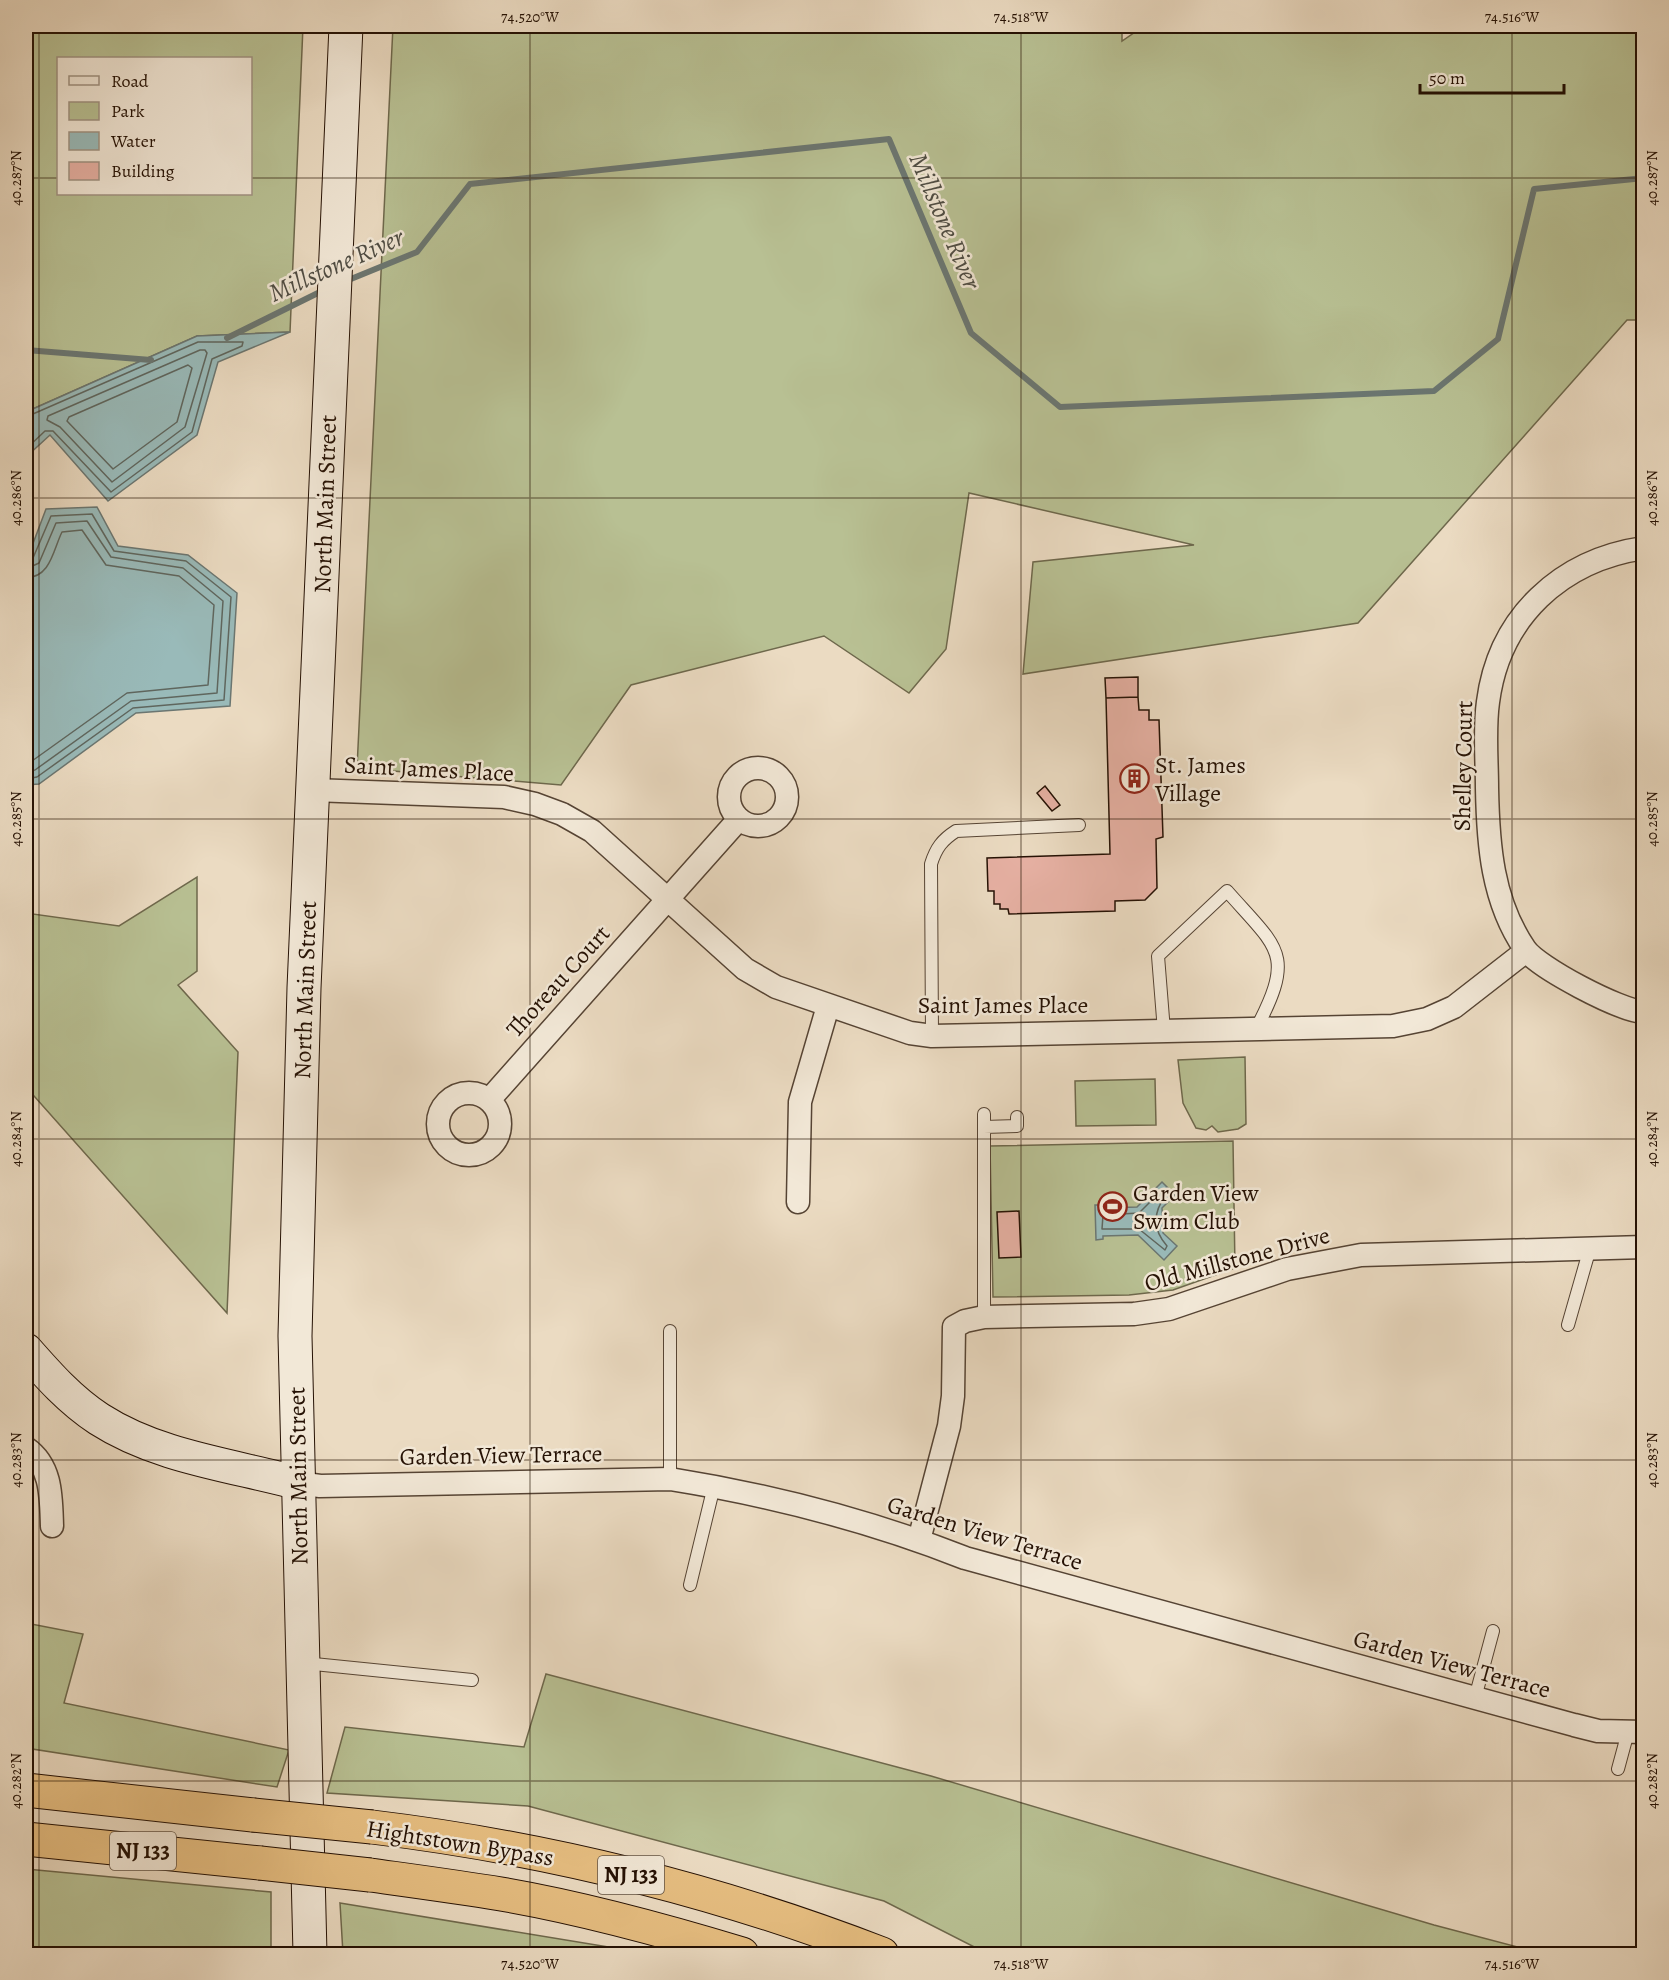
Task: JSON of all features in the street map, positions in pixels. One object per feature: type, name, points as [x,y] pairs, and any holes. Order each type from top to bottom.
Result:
[{"type":"highway","name":"Hightstown Bypass","points":[[26,1790],[372,1827],[492,1845],[642,1878],[753,1910],[882,1954]]},
{"type":"highway","name":"Hightstown Bypass","points":[[26,1839],[370,1875],[502,1894],[573,1909],[742,1954]]},
{"type":"street","name":"North Main Street","points":[[310,1954],[295,1336],[304,988],[338,252],[346,26]]},
{"type":"street","name":"Shelley Court","points":[[1526,951],[1496,885],[1489,849],[1486,729],[1488,701],[1496,671],[1519,621],[1546,591],[1588,562],[1644,548]]},
{"type":"street","name":"Saint James Place","points":[[313,790],[504,797],[535,804],[562,814],[592,831],[745,969],[776,987],[910,1033],[932,1035],[1393,1026],[1427,1020],[1454,1007],[1526,951]]},
{"type":"street","name":"Thoreau Court","points":[[489,1100],[739,819]]},
{"type":"street","points":[[1526,951],[1602,1000],[1644,1012]]},
{"type":"street","points":[[798,1202],[800,1102],[828,1006]]},
{"type":"street","name":"Old Millstone Drive","points":[[919,1540],[949,1426],[953,1396],[954,1327],[965,1321],[984,1317],[1134,1314],[1170,1309],[1287,1269],[1361,1255],[1644,1247]]},
{"type":"street","points":[[26,1350],[71,1398],[99,1419],[138,1439],[173,1452],[298,1483]]},
{"type":"street","points":[[26,1448],[41,1464],[49,1480],[52,1526]]},
{"type":"street","name":"Garden View Terrace","points":[[298,1483],[320,1486],[670,1479],[714,1486],[757,1495],[919,1540],[965,1558],[1574,1725],[1636,1732]]},
{"type":"lane","points":[[932,1035],[931,864],[935,851],[944,838],[956,831],[967,829],[1079,825]]},
{"type":"lane","points":[[1164,1031],[1158,956],[1227,891],[1273,944],[1278,958],[1278,975],[1271,1000],[1256,1029]]},
{"type":"lane","points":[[984,1114],[984,1317]]},
{"type":"lane","points":[[984,1127],[1017,1126],[1017,1117]]},
{"type":"lane","points":[[1568,1325],[1590,1248]]},
{"type":"lane","points":[[670,1331],[670,1479]]},
{"type":"lane","points":[[690,1585],[714,1486]]},
{"type":"lane","points":[[1475,1698],[1493,1631]]},
{"type":"lane","points":[[303,1663],[472,1680]]},
{"type":"lane","points":[[1618,1769],[1636,1732]]},
{"type":"green space","points":[[26,26],[303,26],[290,332],[197,336],[26,412]]},
{"type":"green space","points":[[393,26],[1122,26],[1122,41],[1144,26],[1643,26],[1643,320],[1627,320],[1358,623],[1023,674],[1033,562],[1194,545],[969,493],[946,649],[909,693],[824,636],[631,685],[561,785],[357,768]]},
{"type":"green space","points":[[197,877],[197,971],[178,985],[238,1052],[227,1313],[26,1087],[26,913],[119,926]]},
{"type":"green space","points":[[1245,1057],[1246,1124],[1238,1129],[1218,1132],[1212,1126],[1206,1130],[1196,1128],[1183,1103],[1178,1060]]},
{"type":"green space","points":[[1155,1079],[1156,1125],[1076,1126],[1075,1081]]},
{"type":"green space","name":"Garden View Swim Club","points":[[1233,1141],[1235,1268],[1173,1290],[1129,1295],[993,1297],[990,1146]]},
{"type":"green space","points":[[26,1623],[83,1634],[64,1703],[289,1750],[277,1787],[26,1748]]},
{"type":"green space","points":[[546,1674],[931,1776],[1434,1925],[1544,1954],[988,1954],[884,1901],[528,1806],[327,1793],[345,1727],[524,1747]]},
{"type":"green space","points":[[26,1869],[271,1892],[271,1954],[26,1954]]},
{"type":"green space","points":[[340,1903],[651,1954],[343,1954]]},
{"type":"water","points":[[290,332],[218,362],[197,435],[108,501],[50,435],[26,457],[26,412],[197,336]]},
{"type":"water","points":[[97,507],[118,546],[188,555],[237,593],[230,706],[136,713],[39,784],[26,785],[26,562],[46,509]]},
{"type":"water","points":[[1162,1182],[1175,1195],[1162,1208],[1163,1233],[1177,1246],[1164,1260],[1138,1235],[1103,1236],[1103,1239],[1096,1240],[1095,1205],[1102,1205],[1103,1208],[1137,1207]]},
{"type":"building","points":[[1138,677],[1138,697],[1106,698],[1105,678]]},
{"type":"building","name":"St. James Village","points":[[1138,697],[1139,710],[1149,710],[1149,720],[1159,720],[1163,837],[1156,839],[1157,888],[1145,900],[1115,901],[1115,911],[1009,914],[1008,909],[1000,909],[1000,904],[994,904],[994,891],[988,891],[987,858],[1110,854],[1106,698]]},
{"type":"building","points":[[1045,786],[1060,805],[1052,811],[1037,793]]},
{"type":"building","points":[[1019,1211],[1021,1257],[999,1258],[997,1212]]},
{"type":"waterway","name":"Millstone River","points":[[346,281],[417,252],[470,184],[889,139],[971,333],[1060,407],[1434,391],[1498,339],[1534,189],[1644,178]]},
{"type":"waterway","name":"Millstone River","points":[[227,338],[326,289]]},
{"type":"waterway","name":"Millstone River","points":[[26,350],[151,360]]},
{"type":"place","name":"St. James Village","points":[[1134,779]]},
{"type":"place","name":"Garden View Swim Club","points":[[1112,1207]]}]
